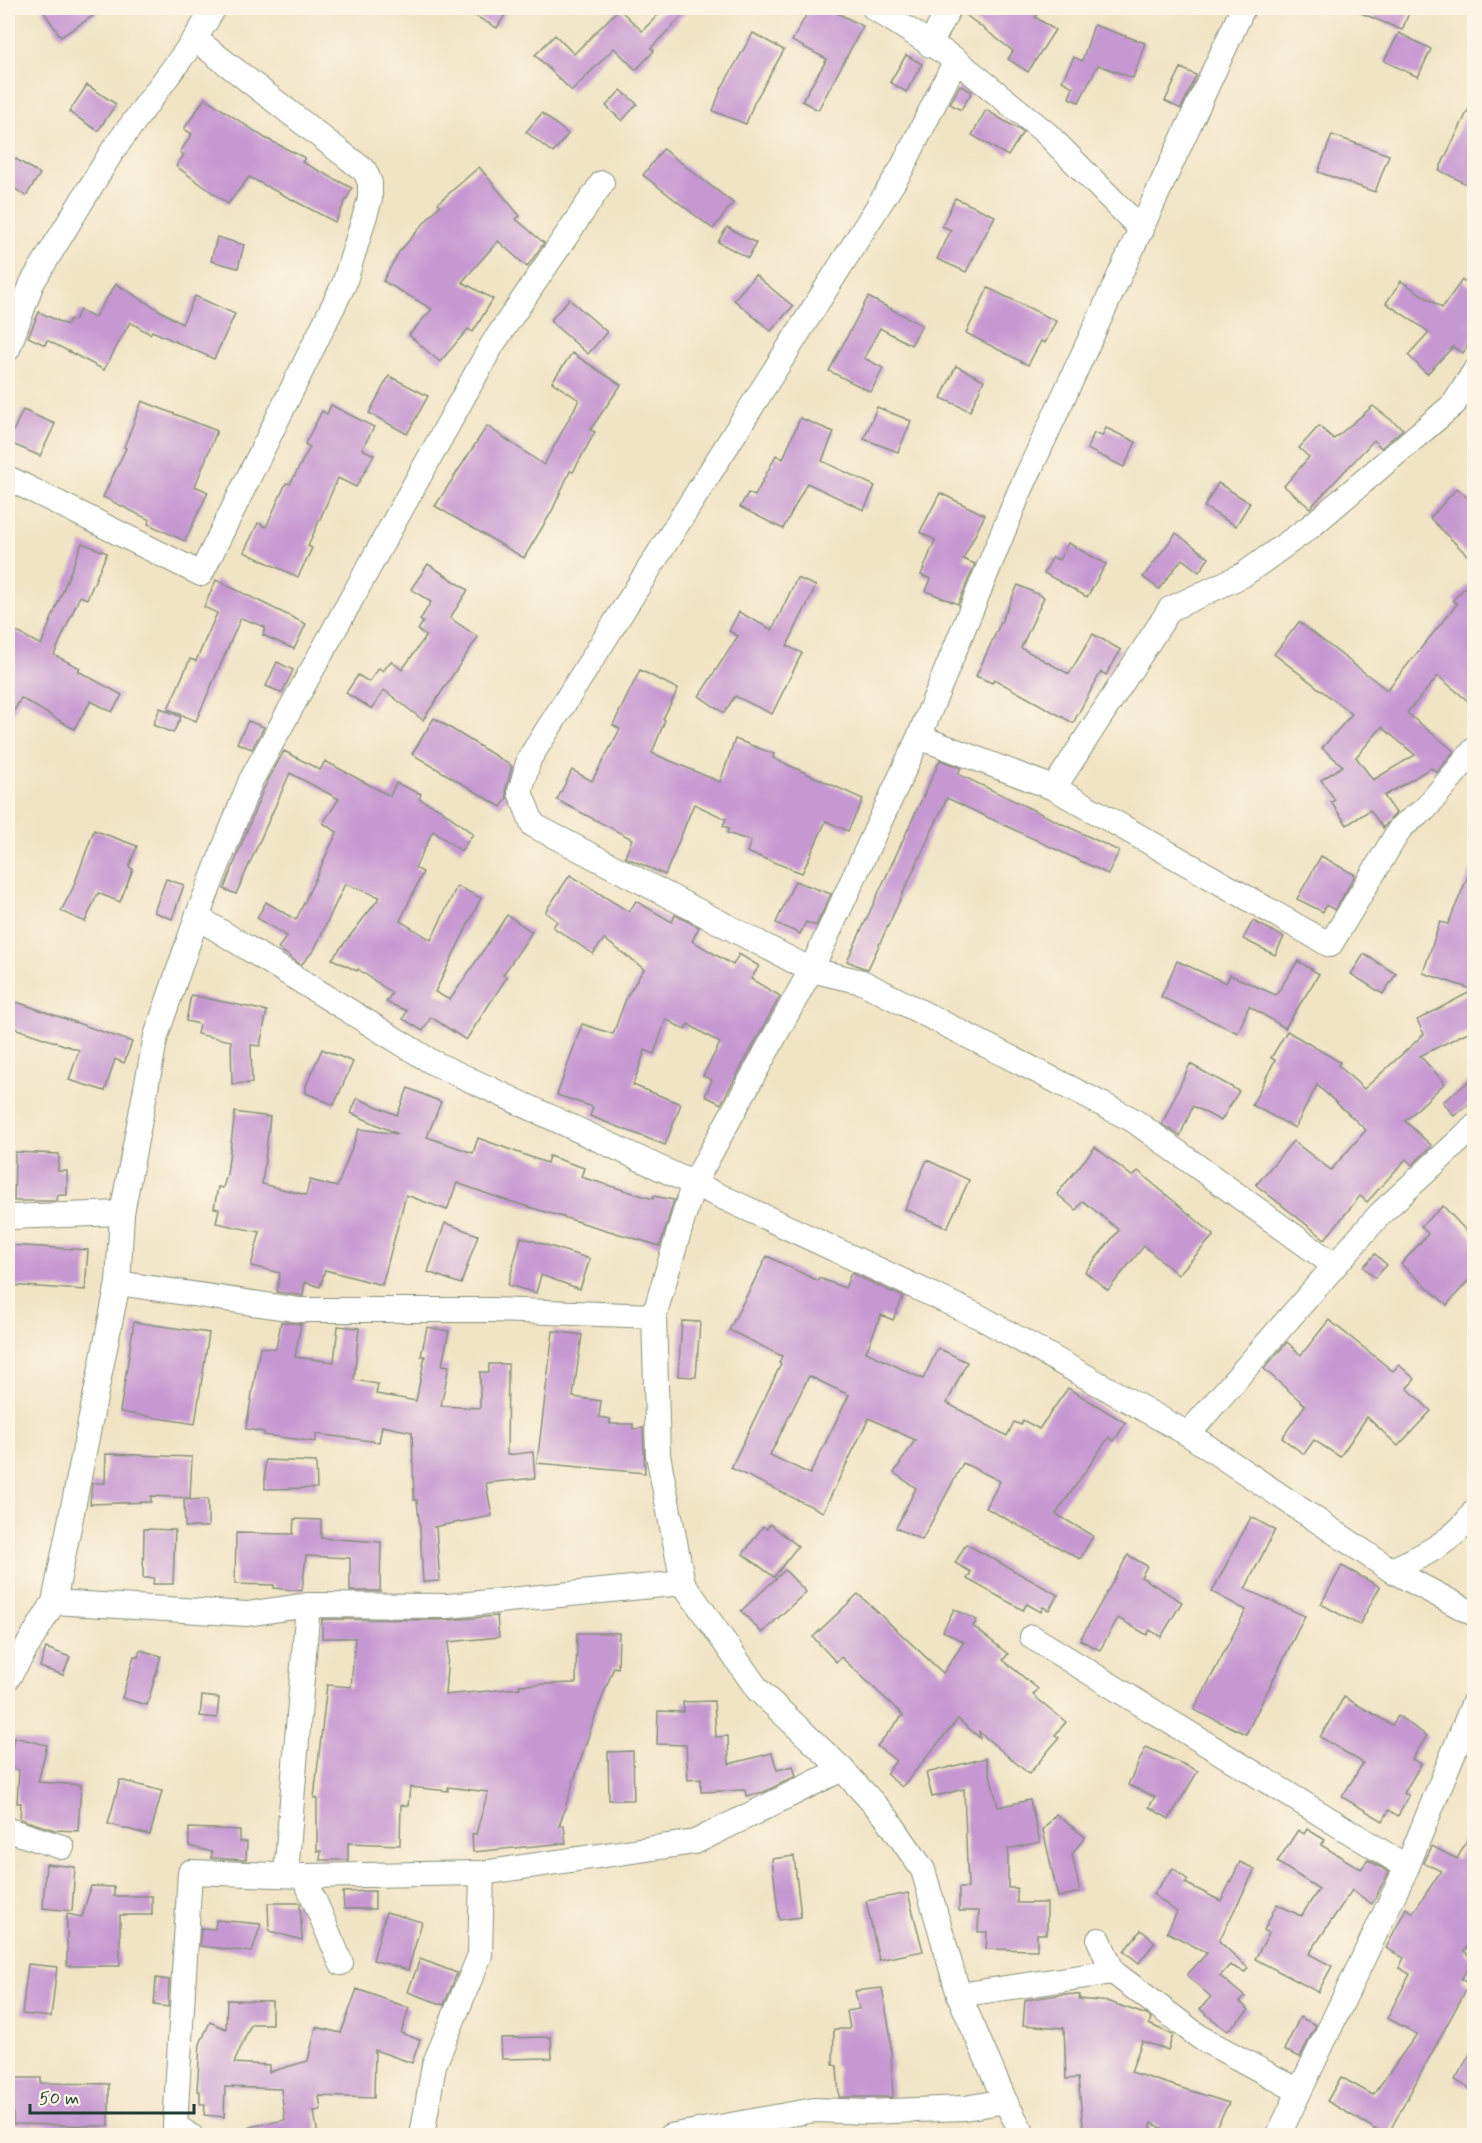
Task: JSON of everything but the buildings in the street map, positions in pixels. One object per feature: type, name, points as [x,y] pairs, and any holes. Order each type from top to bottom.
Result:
[{"type":"street","points":[[8,349],[32,283],[113,150],[195,39],[214,8]]},
{"type":"street","points":[[874,8],[956,60],[1046,133],[1142,230]]},
{"type":"street","points":[[930,45],[949,8]]},
{"type":"street","points":[[1024,2136],[1005,2101],[959,1995],[923,1870],[888,1818],[842,1769],[758,1690],[683,1582],[658,1455],[654,1316],[693,1185],[811,970],[919,737],[1018,493],[1142,230],[1243,8]]},
{"type":"street","points":[[8,478],[201,574],[344,284],[370,199],[370,183],[365,171],[195,39]]},
{"type":"street","points":[[956,60],[901,170],[529,759],[520,792],[533,825],[811,970],[862,982],[1133,1120],[1334,1265]]},
{"type":"street","points":[[8,1678],[54,1602],[118,1283],[122,1213],[156,1036],[197,917],[251,780],[492,345],[602,183]]},
{"type":"street","points":[[1054,788],[1170,609],[1243,575],[1310,527],[1454,404],[1474,372]]},
{"type":"street","points":[[919,737],[1054,788],[1330,945],[1401,827],[1425,809],[1474,750]]},
{"type":"street","points":[[197,917],[432,1062],[980,1317],[1188,1434],[1391,1570],[1474,1614]]},
{"type":"street","points":[[1188,1434],[1380,1214],[1474,1127]]},
{"type":"street","points":[[8,1217],[122,1213]]},
{"type":"street","points":[[118,1283],[300,1310],[492,1310],[654,1316]]},
{"type":"street","points":[[1391,1570],[1444,1542],[1474,1520]]},
{"type":"street","points":[[54,1602],[247,1614],[308,1605],[448,1606],[683,1582]]},
{"type":"street","points":[[308,1605],[295,1875],[341,1963]]},
{"type":"street","points":[[1032,1637],[1407,1867]]},
{"type":"street","points":[[1286,2133],[1299,2091],[1407,1867],[1474,1702]]},
{"type":"street","points":[[191,2136],[175,2126],[190,1872],[295,1875],[482,1872],[695,1842],[842,1769]]},
{"type":"street","points":[[8,1830],[62,1847]]},
{"type":"street","points":[[422,2136],[434,2065],[480,1955],[482,1872]]},
{"type":"street","points":[[1099,1940],[1113,1972],[1201,2038],[1299,2091]]},
{"type":"street","points":[[959,1995],[1113,1972]]},
{"type":"street","points":[[670,2136],[814,2110],[868,2112],[965,2108],[1005,2101]]}]
